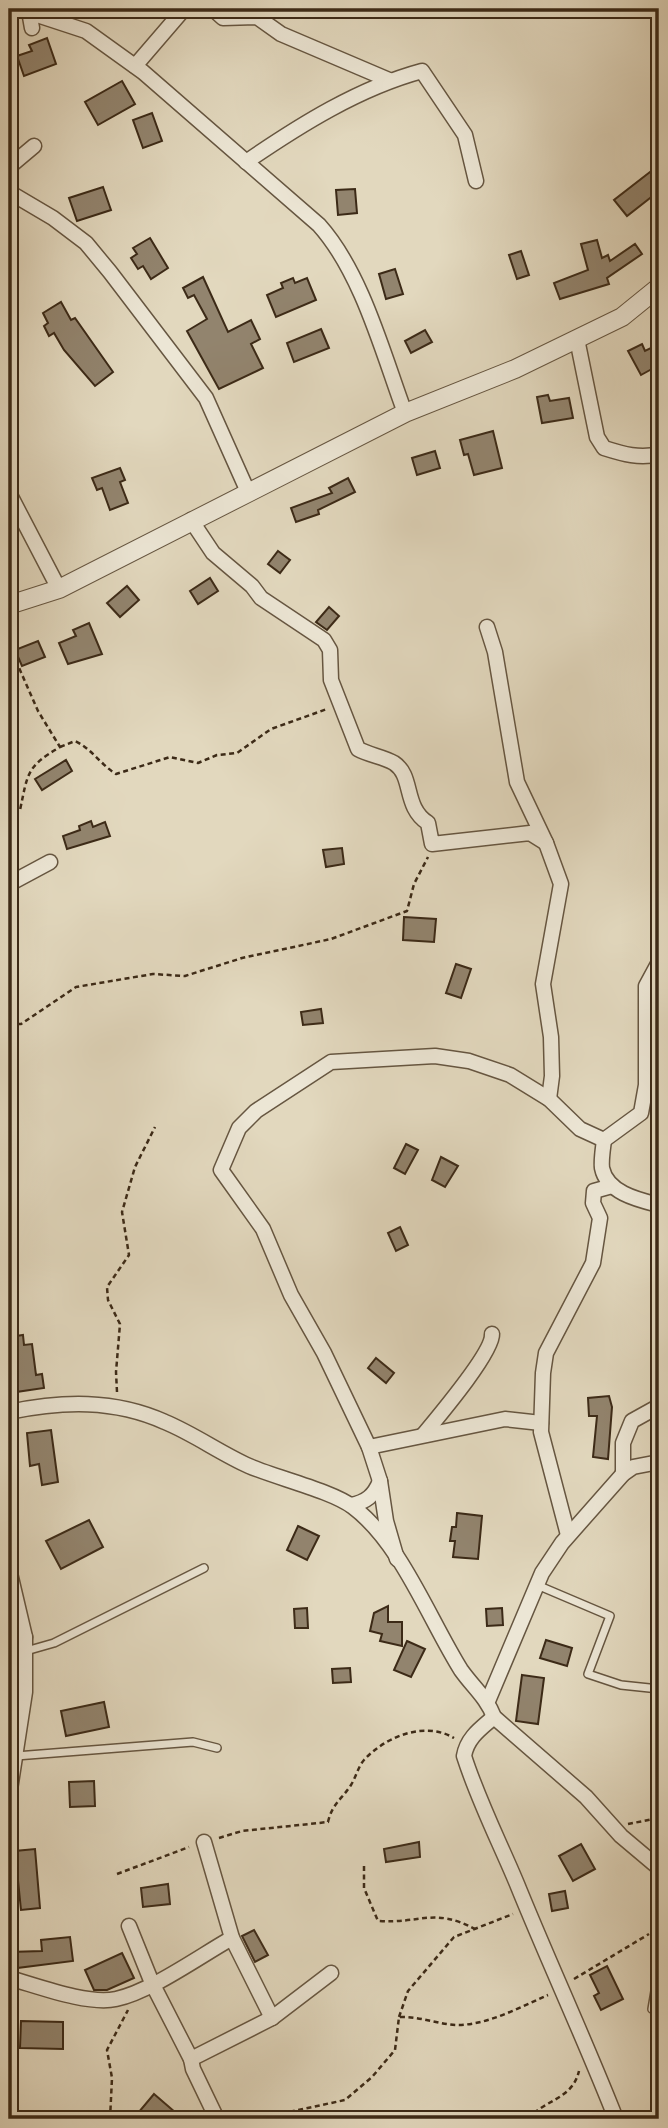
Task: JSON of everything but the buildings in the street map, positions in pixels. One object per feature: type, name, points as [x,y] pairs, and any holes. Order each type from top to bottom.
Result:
[{"type":"street","points":[[135,66],[184,9]]},
{"type":"street","points":[[213,9],[223,18],[257,17],[281,34],[389,80]]},
{"type":"street","points":[[27,10],[86,31],[135,66],[330,237],[370,317],[405,413]]},
{"type":"street","points":[[27,10],[32,28]]},
{"type":"street","points":[[246,162],[289,133],[389,80],[422,71],[465,135],[476,181]]},
{"type":"street","points":[[9,167],[33,146]]},
{"type":"street","points":[[9,192],[53,218],[86,243],[110,272],[206,398],[248,492]]},
{"type":"street","points":[[9,605],[58,589],[405,413],[515,369],[622,317],[659,286]]},
{"type":"street","points":[[577,339],[597,438],[604,448],[624,455],[648,457],[659,454]]},
{"type":"street","points":[[9,493],[58,589]]},
{"type":"street","points":[[191,520],[213,553],[252,586],[261,598],[324,640],[330,650],[331,680],[358,749],[393,762],[404,774],[409,800],[420,818],[428,823],[432,844],[530,833],[546,843]]},
{"type":"street","points":[[487,627],[495,652],[517,782],[526,806],[546,843],[561,884],[544,985],[551,1037],[552,1076],[549,1099]]},
{"type":"street","points":[[9,884],[50,862]]},
{"type":"street","points":[[659,962],[646,986],[646,1086],[641,1113],[604,1140],[602,1168],[612,1186],[636,1199],[659,1205]]},
{"type":"street","points":[[397,1559],[386,1521],[380,1481],[369,1447],[324,1353],[291,1295],[263,1229],[221,1170],[230,1145],[239,1128],[256,1111],[331,1062],[435,1056],[469,1061],[510,1075],[549,1099],[580,1129],[604,1140]]},
{"type":"street","points":[[568,1535],[541,1432],[546,1353],[593,1263],[600,1218],[593,1203],[594,1191],[612,1186]]},
{"type":"street","points":[[424,1434],[475,1367],[492,1340],[492,1334]]},
{"type":"street","points":[[9,1412],[63,1405],[119,1406],[164,1421],[249,1466],[351,1505],[372,1524],[397,1559],[463,1673],[488,1701],[494,1717],[586,1797],[611,1826],[659,1868]]},
{"type":"street","points":[[623,1474],[623,1443],[632,1421],[659,1406]]},
{"type":"street","points":[[369,1447],[505,1419],[541,1423]]},
{"type":"street","points":[[488,1701],[542,1573],[568,1535],[623,1474],[633,1467],[659,1462]]},
{"type":"street","points":[[351,1505],[365,1502],[376,1491],[380,1481]]},
{"type":"street","points":[[9,1569],[25,1644],[25,1692],[9,1796]]},
{"type":"street","points":[[9,1657],[25,1644]]},
{"type":"street","points":[[494,1717],[466,1745],[464,1756],[474,1786],[560,1990],[591,2053],[616,2119]]},
{"type":"street","points":[[204,1842],[232,1938],[272,2018]]},
{"type":"street","points":[[129,1926],[152,1983],[191,2059],[192,2069],[217,2119]]},
{"type":"street","points":[[9,1978],[78,1997],[114,2000],[152,1983],[232,1938]]},
{"type":"street","points":[[191,2059],[272,2018],[331,1973]]},
{"type":"lane","points":[[25,1644],[54,1643],[204,1568]]},
{"type":"lane","points":[[537,1585],[610,1616],[589,1674],[621,1685],[659,1689]]},
{"type":"lane","points":[[15,1756],[193,1742],[217,1748]]},
{"type":"lane","points":[[652,2009],[657,1979],[659,1920]]},
{"type":"path","points":[[9,645],[38,711],[60,747]]},
{"type":"path","points":[[9,818],[20,810],[28,772],[42,758],[75,741],[89,748],[99,763],[116,774],[170,757],[198,763],[217,755],[237,753],[271,729],[340,703]]},
{"type":"path","points":[[9,1024],[21,1024],[76,987],[153,974],[185,976],[242,958],[331,939],[386,920],[407,911],[414,884],[423,870],[432,844]]},
{"type":"path","points":[[119,1406],[116,1372],[120,1324],[108,1300],[107,1287],[129,1255],[122,1212],[125,1194],[155,1127]]},
{"type":"path","points":[[117,1874],[242,1831],[328,1822],[332,1807],[350,1787],[363,1761],[387,1742],[402,1735],[413,1731],[442,1731],[466,1745]]},
{"type":"path","points":[[611,1826],[659,1818]]},
{"type":"path","points":[[364,1866],[364,1888],[378,1921],[401,1922],[430,1915],[455,1918],[475,1929]]},
{"type":"path","points":[[286,2119],[289,2112],[345,2100],[372,2077],[395,2050],[399,2017],[408,1991],[454,1937],[526,1909]]},
{"type":"path","points":[[399,2017],[417,2016],[457,2025],[486,2021],[560,1990],[628,1945],[648,1934],[657,1934]]},
{"type":"path","points":[[110,2119],[112,2078],[107,2050],[128,2012],[132,1993]]},
{"type":"path","points":[[528,2119],[546,2105],[560,2100],[574,2086],[580,2064],[591,2053]]}]
